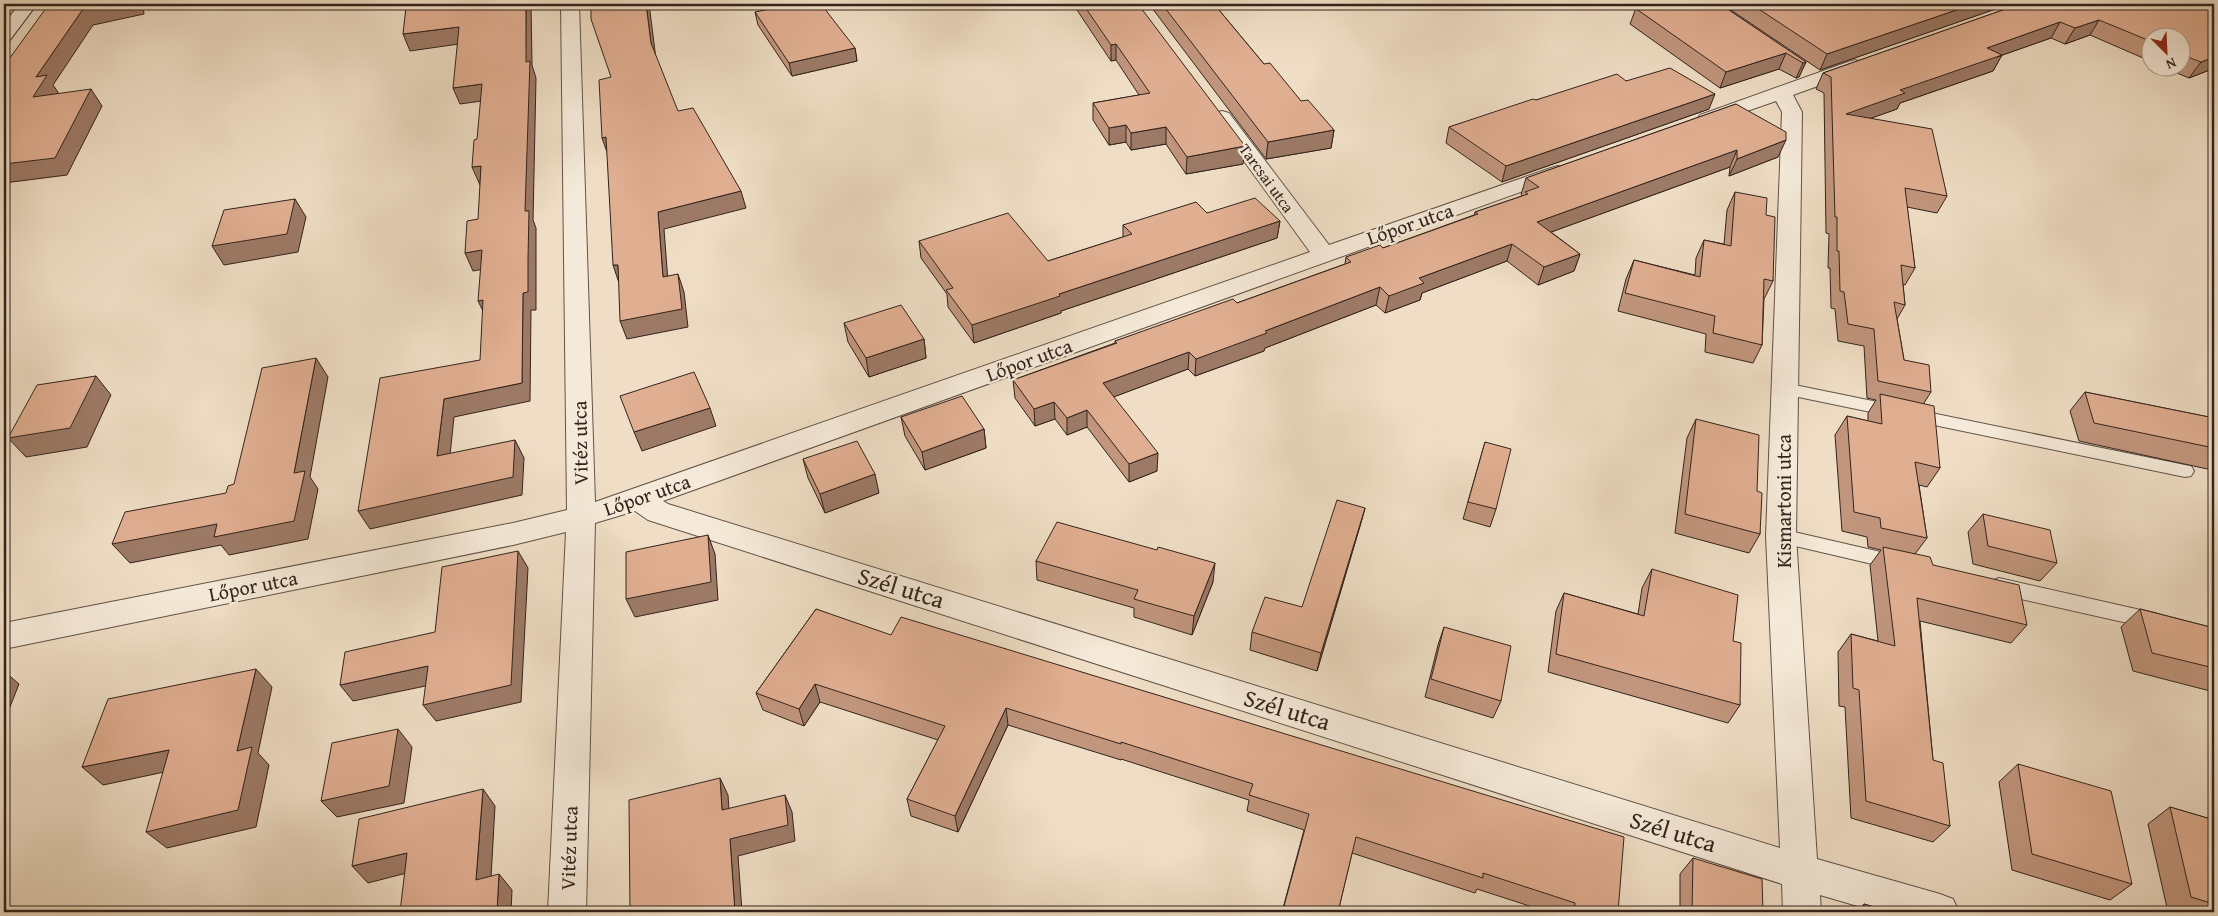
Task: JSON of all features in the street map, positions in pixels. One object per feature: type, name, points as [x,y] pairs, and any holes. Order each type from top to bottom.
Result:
[{"type":"street","points":[[4,36],[28,4]]},
{"type":"street","name":"Vitéz utca","points":[[567,912],[581,517],[570,4]]},
{"type":"street","points":[[1688,126],[1782,93],[1810,74],[1874,60]]},
{"type":"street","name":"Kismartoni utca","points":[[1782,93],[1792,112],[1782,536],[1802,912]]},
{"type":"street","name":"Tarcsai utca","points":[[1208,98],[1324,255]]},
{"type":"street","name":"Lőpor utca","points":[[4,636],[513,534],[581,517],[638,499],[1576,166]]},
{"type":"street","name":"Szél utca","points":[[638,499],[658,512],[1800,872],[1940,912]]},
{"type":"lane","points":[[1785,388],[2185,471]]},
{"type":"lane","points":[[1782,536],[1916,567]]},
{"type":"lane","points":[[1983,582],[2176,626]]},
{"type":"building","points":[[49,4],[108,4],[83,9],[36,77],[47,75],[33,97],[91,89],[55,158],[4,164],[4,66]]},
{"type":"building","points":[[430,4],[526,4],[526,62],[530,61],[525,211],[529,211],[528,292],[523,293],[522,383],[444,399],[437,456],[515,440],[513,477],[358,511],[380,378],[480,360],[483,300],[478,301],[482,250],[465,253],[467,221],[478,219],[481,166],[472,167],[474,140],[477,139],[482,84],[453,88],[459,27],[403,34],[406,7]]},
{"type":"building","points":[[591,4],[646,4],[651,43],[678,111],[693,108],[741,191],[658,212],[663,277],[678,274],[682,309],[620,321],[618,265],[613,265],[606,137],[602,138],[599,80],[611,77],[591,19]]},
{"type":"building","points":[[795,4],[821,4],[855,48],[789,63],[755,12]]},
{"type":"building","points":[[1083,4],[1138,4],[1245,146],[1187,157],[1166,127],[1131,133],[1126,125],[1109,128],[1093,103],[1150,93],[1116,44],[1111,45]]},
{"type":"building","points":[[1162,4],[1214,4],[1264,64],[1270,63],[1301,101],[1308,100],[1334,130],[1268,142]]},
{"type":"building","points":[[1656,4],[1720,4],[1806,62],[1803,63],[1786,53],[1726,72],[1635,8]]},
{"type":"building","points":[[1751,4],[1974,4],[1827,54]]},
{"type":"building","points":[[2020,4],[2214,4],[2214,57],[2201,62],[2190,58],[2190,28],[2140,28],[2140,37],[2099,20],[2075,28],[2060,22],[1987,48],[2002,55],[1900,90],[1905,93],[1846,114],[1932,129],[1947,196],[1905,188],[1915,268],[1901,265],[1905,305],[1894,302],[1904,360],[1929,365],[1931,392],[1878,381],[1874,329],[1848,324],[1844,292],[1840,291],[1839,251],[1837,251],[1831,77],[1823,73]]},
{"type":"building","points":[[1670,68],[1715,94],[1506,166],[1449,127],[1617,74],[1626,81]]},
{"type":"building","points":[[1736,104],[1786,132],[1786,140],[1737,159],[1737,150],[1537,222],[1580,254],[1544,267],[1512,244],[1419,278],[1424,283],[1389,296],[1380,287],[1265,331],[1267,333],[1196,359],[1189,352],[1103,383],[1158,453],[1129,464],[1087,410],[1067,418],[1054,402],[1034,409],[1013,380],[1233,299],[1237,303],[1351,262],[1346,257],[1380,245],[1383,248],[1478,214],[1475,212],[1528,194],[1525,192],[1539,187],[1526,178]]},
{"type":"building","points":[[1735,192],[1767,198],[1766,215],[1775,217],[1773,281],[1764,279],[1762,345],[1713,333],[1715,316],[1625,293],[1634,260],[1700,277],[1704,240],[1731,246]]},
{"type":"building","points":[[1255,198],[1280,221],[1059,294],[1060,296],[972,325],[946,290],[953,288],[919,241],[1008,213],[1048,261],[1132,234],[1123,225],[1196,202],[1207,213]]},
{"type":"building","points":[[295,199],[287,234],[212,246],[224,210]]},
{"type":"building","points":[[901,305],[924,339],[866,358],[844,323]]},
{"type":"building","points":[[316,358],[294,473],[305,471],[294,521],[214,537],[217,524],[112,544],[125,512],[226,493],[228,486],[234,484],[262,368]]},
{"type":"building","points":[[694,372],[710,408],[634,432],[620,396]]},
{"type":"building","points":[[96,376],[70,428],[8,438],[37,385]]},
{"type":"building","points":[[2085,392],[2214,418],[2214,448],[2094,423]]},
{"type":"building","points":[[1880,394],[1934,406],[1940,468],[1915,462],[1927,538],[1881,528],[1880,518],[1854,512],[1847,416],[1882,424]]},
{"type":"building","points":[[962,396],[984,429],[922,452],[901,417]]},
{"type":"building","points":[[1696,419],[1759,435],[1757,491],[1762,493],[1760,534],[1685,514]]},
{"type":"building","points":[[857,441],[875,474],[820,494],[803,459]]},
{"type":"building","points":[[1485,442],[1511,449],[1496,509],[1468,502]]},
{"type":"building","points":[[1337,500],[1365,508],[1321,653],[1252,632],[1265,597],[1302,607]]},
{"type":"building","points":[[1983,514],[2050,530],[2057,563],[1988,546]]},
{"type":"building","points":[[1057,522],[1157,550],[1158,547],[1215,563],[1194,616],[1134,599],[1138,590],[1036,561]]},
{"type":"building","points":[[708,535],[711,582],[626,599],[626,552]]},
{"type":"building","points":[[1883,547],[1930,557],[1933,565],[2019,585],[2027,625],[1917,598],[1933,760],[1943,763],[1950,826],[1866,801],[1859,690],[1853,688],[1851,634],[1895,646]]},
{"type":"building","points":[[518,551],[511,685],[423,705],[428,666],[340,685],[345,652],[435,632],[442,567]]},
{"type":"building","points":[[1652,569],[1738,595],[1733,641],[1741,643],[1740,705],[1556,654],[1564,593],[1644,616]]},
{"type":"building","points":[[816,609],[891,635],[901,617],[1624,837],[1618,912],[1574,912],[1575,903],[1483,873],[1483,878],[1356,837],[1338,912],[1304,912],[1284,906],[1309,814],[1249,795],[1253,784],[1006,708],[955,816],[907,799],[945,726],[815,684],[799,709],[756,693]]},
{"type":"building","points":[[2140,609],[2214,628],[2214,668],[2152,653]]},
{"type":"building","points":[[1444,627],[1511,646],[1501,701],[1431,679]]},
{"type":"building","points":[[256,669],[237,751],[252,747],[238,810],[146,832],[169,750],[82,767],[108,699]]},
{"type":"building","points":[[398,729],[389,786],[321,801],[332,743]]},
{"type":"building","points":[[2018,764],[2111,791],[2132,884],[2032,854]]},
{"type":"building","points":[[720,778],[722,810],[785,795],[788,825],[730,839],[735,912],[630,912],[629,800]]},
{"type":"building","points":[[483,789],[476,880],[499,874],[497,912],[400,912],[407,853],[352,866],[359,819]]},
{"type":"building","points":[[2170,807],[2214,820],[2214,904],[2191,897]]},
{"type":"building","points":[[1693,858],[1762,879],[1763,912],[1692,912]]},
{"type":"building","points":[[1864,904],[1891,912],[1865,912]]}]
